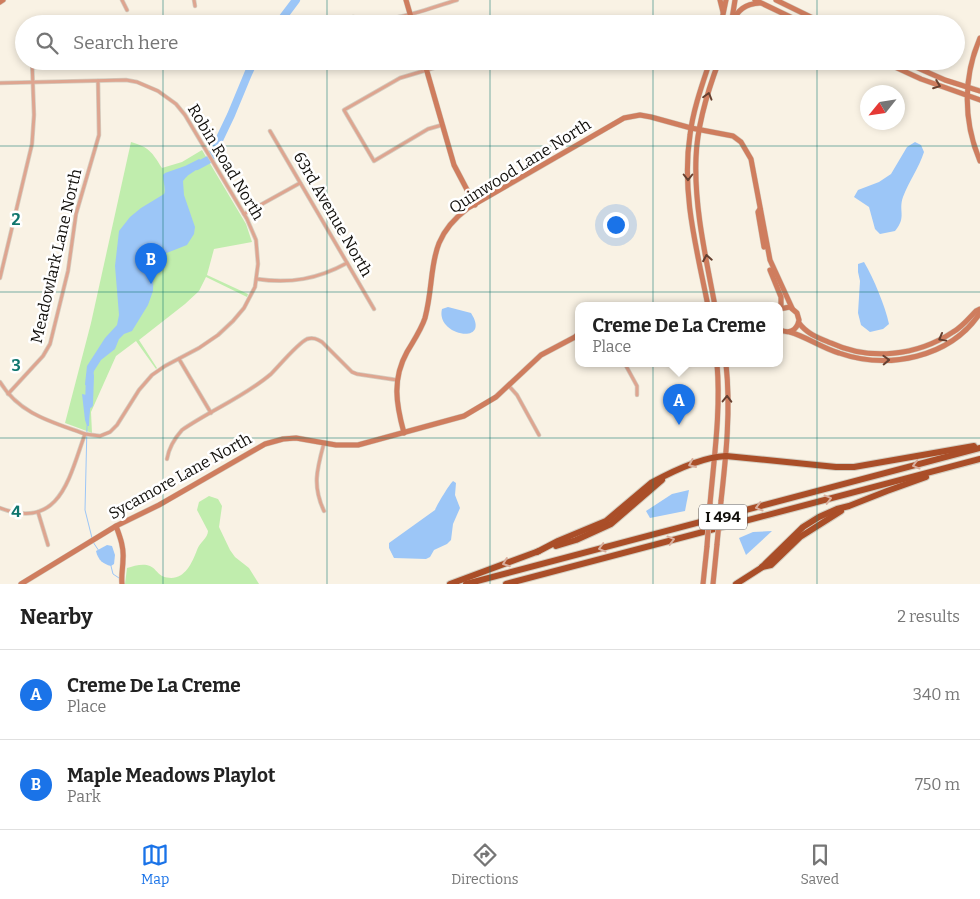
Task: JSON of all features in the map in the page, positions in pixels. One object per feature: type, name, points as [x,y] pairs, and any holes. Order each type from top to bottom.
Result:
[{"type":"highway","points":[[450,584],[537,552],[576,540],[611,524],[669,475],[715,456],[854,467],[980,447]]},
{"type":"highway","name":"I 494","points":[[466,584],[980,447]]},
{"type":"highway","points":[[736,584],[761,568],[803,527],[837,509],[980,459]]},
{"type":"highway","name":"I 494","points":[[506,584],[980,459]]},
{"type":"street","points":[[122,0],[127,10]]},
{"type":"street","points":[[194,0],[195,6]]},
{"type":"street","points":[[406,0],[410,14]]},
{"type":"street","points":[[405,15],[457,0]]},
{"type":"street","points":[[720,0],[724,15]]},
{"type":"street","points":[[724,15],[726,0]]},
{"type":"street","points":[[732,15],[735,0]]},
{"type":"street","points":[[755,0],[786,15]]},
{"type":"street","points":[[776,0],[808,15]]},
{"type":"street","points":[[784,0],[795,5],[802,12]]},
{"type":"street","points":[[737,15],[743,6],[751,3],[761,3]]},
{"type":"street","points":[[980,38],[973,55],[967,87],[970,131],[980,161]]},
{"type":"street","points":[[0,278],[32,144],[34,115],[32,70]]},
{"type":"street","points":[[442,125],[428,129],[374,161],[344,110],[395,80],[426,70],[454,165],[475,205]]},
{"type":"street","points":[[707,70],[691,128],[688,176],[689,203],[707,302]]},
{"type":"street","points":[[714,302],[696,194],[696,156],[699,130],[716,70]]},
{"type":"street","points":[[902,70],[980,100]]},
{"type":"street","points":[[924,70],[980,91]]},
{"type":"street","name":"Robin Road North","points":[[0,83],[126,80],[137,82],[158,91],[176,104],[185,115],[244,214],[252,229],[257,246],[258,264],[257,278],[250,298],[233,321],[212,339],[158,371],[147,380],[138,390],[110,432],[100,436],[86,434],[25,410],[8,394],[0,382]]},
{"type":"street","name":"Meadowlark Lane North","points":[[8,394],[43,356],[50,344],[68,270],[76,214],[99,135],[98,81]]},
{"type":"street","name":"Quinwood Lane North","points":[[404,433],[396,400],[397,380],[402,361],[420,331],[424,319],[434,255],[451,223],[460,214],[624,118],[645,116],[699,130],[733,136],[741,142],[751,159],[762,213],[768,259]]},
{"type":"street","name":"63rd Avenue North","points":[[270,132],[374,309]]},
{"type":"street","points":[[244,214],[300,183]]},
{"type":"street","points":[[768,259],[792,308],[799,317],[796,328],[790,332]]},
{"type":"street","points":[[768,259],[781,296],[781,302]]},
{"type":"street","points":[[257,278],[290,282],[302,280],[328,273],[346,263]]},
{"type":"street","points":[[783,308],[792,308]]},
{"type":"street","points":[[798,323],[810,334],[846,350],[866,354],[889,354],[931,344],[954,332],[980,309]]},
{"type":"street","points":[[783,331],[790,332],[838,353],[872,361],[889,361],[933,351],[969,328],[980,314]]},
{"type":"street","points":[[167,460],[169,449],[182,430],[262,381],[303,342],[310,338],[316,338],[322,342],[352,372],[397,380]]},
{"type":"street","name":"Sycamore Lane North","points":[[21,584],[116,526],[159,505],[266,444],[290,438],[336,445],[358,445],[464,416],[486,404],[541,355],[575,338]]},
{"type":"street","points":[[179,359],[211,413]]},
{"type":"street","points":[[627,367],[635,382],[637,395]]},
{"type":"street","points":[[703,584],[715,456],[718,404],[717,367]]},
{"type":"street","points":[[713,584],[726,456],[728,382],[726,367]]},
{"type":"street","points":[[508,386],[517,395],[539,435]]},
{"type":"street","points":[[0,508],[24,514],[38,512],[48,507],[61,496],[86,434]]},
{"type":"street","points":[[324,443],[316,481],[318,495],[324,511]]},
{"type":"street","points":[[38,512],[48,545]]},
{"type":"street","points":[[116,526],[122,544],[124,560],[121,573],[122,584]]},
{"type":"green space","points":[[131,142],[150,151],[162,168],[182,162],[202,150],[246,224],[252,242],[214,249],[207,275],[248,294],[247,297],[206,277],[199,291],[139,340],[156,369],[136,341],[116,356],[91,412],[92,433],[65,423],[91,323]]},
{"type":"green space","points":[[209,496],[218,499],[222,506],[219,527],[230,550],[235,557],[249,568],[259,584],[125,584],[127,568],[136,566],[150,566],[162,576],[169,578],[175,578],[185,572],[192,562],[198,547],[208,534],[197,510],[199,502]]},
{"type":"water","points":[[915,142],[921,145],[924,152],[903,197],[901,222],[895,231],[880,234],[875,229],[869,207],[854,197],[858,190],[879,182],[891,174],[907,147]]},
{"type":"water","points":[[199,159],[204,162],[202,165],[183,181],[184,195],[195,227],[194,234],[187,245],[159,256],[154,263],[153,291],[148,305],[132,331],[124,334],[119,339],[115,349],[101,360],[94,371],[91,386],[85,385],[87,366],[105,338],[117,325],[119,315],[115,266],[119,231],[130,217],[164,194],[163,175],[165,173]]},
{"type":"water","points":[[864,262],[879,293],[889,324],[883,329],[870,332],[861,325],[858,313],[860,281],[858,264]]},
{"type":"water","points":[[448,307],[471,313],[475,323],[474,330],[462,334],[447,326],[442,318],[442,309]]},
{"type":"water","points":[[82,394],[91,396],[89,426],[87,426],[85,420]]},
{"type":"water","points":[[453,481],[456,483],[455,495],[460,508],[453,524],[451,540],[434,550],[430,557],[426,559],[394,558],[389,548],[389,543],[435,510]]},
{"type":"water","points":[[689,490],[685,511],[650,518],[646,511],[672,494]]},
{"type":"water","points":[[772,531],[746,555],[739,538],[753,532]]},
{"type":"water","points":[[107,545],[112,546],[115,555],[114,564],[111,566],[101,561],[96,551]]},
{"type":"waterway","points":[[285,15],[296,0]]},
{"type":"waterway","points":[[197,166],[210,159],[250,70]]},
{"type":"waterway","points":[[89,404],[90,376]]},
{"type":"waterway","points":[[87,426],[85,510],[92,538]]},
{"type":"waterway","points":[[93,542],[99,551]]},
{"type":"waterway","points":[[111,566],[113,574],[119,578]]},
{"type":"place","name":"Maple Meadows Playlot","points":[[151,284]]},
{"type":"place","name":"Creme De La Creme","points":[[679,425]]}]
